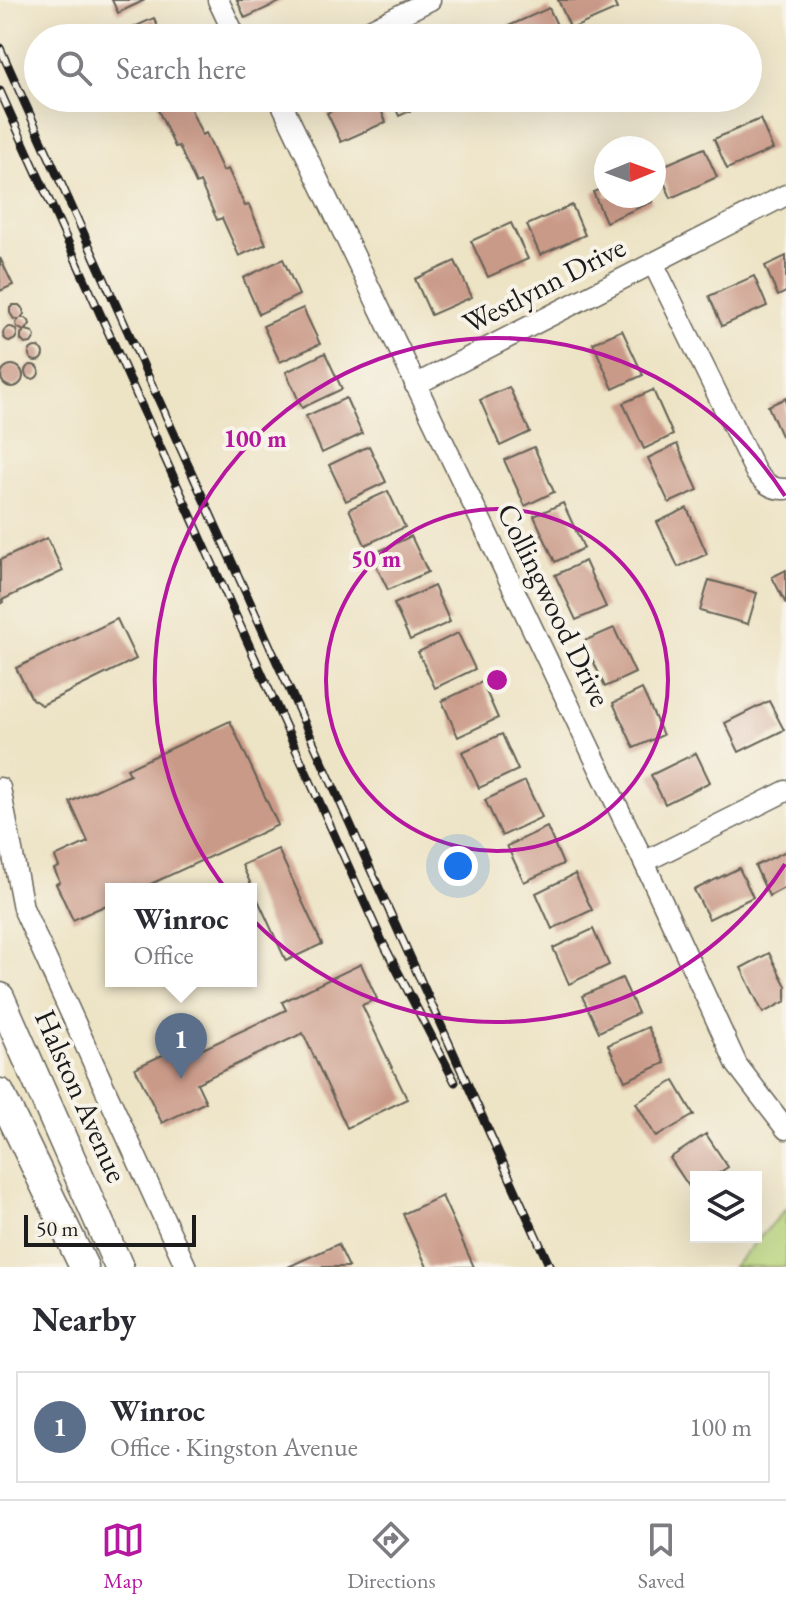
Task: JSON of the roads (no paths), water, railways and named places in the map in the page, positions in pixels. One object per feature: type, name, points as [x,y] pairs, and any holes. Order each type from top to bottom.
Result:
[{"type":"main road","name":"Halston Avenue","points":[[0,997],[119,1267]]},
{"type":"main road","points":[[0,1093],[84,1267]]},
{"type":"street","points":[[218,0],[229,24]]},
{"type":"street","points":[[380,24],[421,2]]},
{"type":"street","name":"Collingwood Drive","points":[[286,112],[644,862],[737,1065],[786,1129]]},
{"type":"street","name":"Westlynn Drive","points":[[415,385],[786,195]]},
{"type":"street","points":[[653,263],[756,473],[765,484],[786,489]]},
{"type":"street","points":[[0,788],[23,908],[186,1267]]},
{"type":"street","points":[[644,862],[786,791]]},
{"type":"railway","points":[[0,48],[24,101]]},
{"type":"railway","points":[[0,91],[381,939],[455,1082]]},
{"type":"railway","points":[[29,112],[550,1267]]},
{"type":"place","name":"Winroc","points":[[181,1079]]}]
